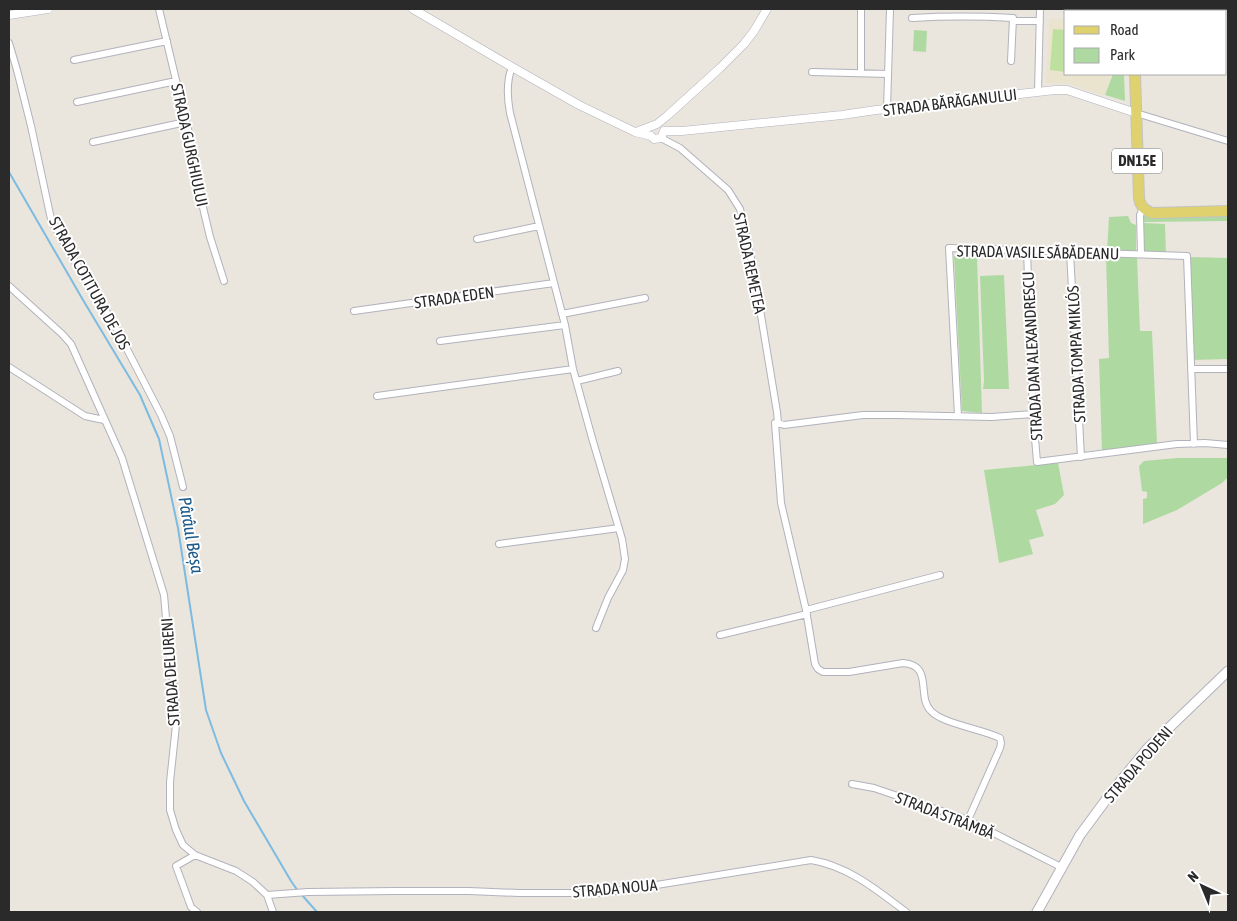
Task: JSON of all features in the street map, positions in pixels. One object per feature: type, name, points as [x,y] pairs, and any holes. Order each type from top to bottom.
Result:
[{"type":"main road","name":"DN15E","points":[[1134,75],[1139,198],[1143,208]]},
{"type":"main road","points":[[1143,208],[1152,212],[1228,211]]},
{"type":"main road","name":"STRADA PODENI","points":[[1037,912],[1080,835],[1114,789],[1147,749],[1228,671]]},
{"type":"street","points":[[9,15],[48,9]]},
{"type":"street","name":"STRADA GURGHIULUI","points":[[159,9],[194,151],[196,177],[210,237],[224,281]]},
{"type":"street","points":[[413,9],[579,105],[635,132],[651,136],[650,131],[660,130]]},
{"type":"street","points":[[660,130],[667,116],[744,44],[767,9]]},
{"type":"street","points":[[861,9],[861,72]]},
{"type":"street","points":[[888,109],[890,9]]},
{"type":"street","points":[[1038,92],[1040,9]]},
{"type":"street","points":[[912,18],[990,16],[1013,18],[1011,61]]},
{"type":"street","points":[[1013,21],[1040,21]]},
{"type":"street","points":[[74,60],[167,41]]},
{"type":"street","name":"STRADA COTITURA DE JOS","points":[[9,43],[31,126],[51,219],[66,248],[114,324],[161,415],[170,436],[183,487]]},
{"type":"street","points":[[512,67],[507,85],[510,112],[565,325],[573,369],[619,528],[625,559],[623,570],[608,598],[596,628]]},
{"type":"street","points":[[812,72],[888,74]]},
{"type":"street","points":[[77,102],[176,80]]},
{"type":"street","name":"STRADA BĂRĂGANULUI","points":[[660,130],[682,131],[1067,90],[1228,141]]},
{"type":"street","points":[[93,142],[186,122]]},
{"type":"street","points":[[635,132],[660,130]]},
{"type":"street","name":"STRADA REMETEA","points":[[660,130],[728,190],[740,209],[753,267],[777,412],[778,423],[775,423],[781,503],[806,612],[815,664],[818,669],[824,672],[848,672],[910,663],[920,671],[926,704],[930,711],[952,722],[1000,738],[1000,748],[968,820]]},
{"type":"street","name":"STRADA VASILE SĂBĂDEANU","points":[[1141,254],[1140,215],[1143,208]]},
{"type":"street","points":[[477,239],[540,226]]},
{"type":"street","name":"STRADA VASILE SĂBĂDEANU","points":[[958,416],[949,248],[1186,256],[1194,444]]},
{"type":"street","name":"STRADA DAN ALEXANDRESCU","points":[[1027,251],[1037,462],[1081,457]]},
{"type":"street","name":"STRADA TOMPA MIKLÓS","points":[[1070,252],[1081,457]]},
{"type":"street","name":"STRADA EDEN","points":[[354,311],[554,283]]},
{"type":"street","name":"STRADA DELURENI","points":[[9,286],[71,344],[122,458],[164,595],[175,695],[176,725],[170,782],[170,810],[176,830],[183,845],[195,855],[236,870],[254,882],[267,896],[273,912]]},
{"type":"street","points":[[562,314],[645,298]]},
{"type":"street","points":[[440,340],[565,325]]},
{"type":"street","points":[[9,367],[85,416],[104,420]]},
{"type":"street","points":[[377,396],[573,369]]},
{"type":"street","points":[[1191,369],[1228,370]]},
{"type":"street","points":[[577,381],[618,371]]},
{"type":"street","points":[[778,423],[784,425],[863,415],[1001,416],[1034,414]]},
{"type":"street","points":[[1081,457],[1177,444],[1228,444]]},
{"type":"street","points":[[499,544],[619,528]]},
{"type":"street","points":[[720,635],[940,575]]},
{"type":"street","name":"STRADA STRÂMBĂ","points":[[852,784],[874,788],[968,820],[1062,867]]},
{"type":"street","points":[[195,855],[176,866],[191,907],[197,912]]},
{"type":"street","name":"STRADA NOUA","points":[[267,896],[308,892],[598,892],[638,888],[812,860],[838,868],[858,878],[906,912]]},
{"type":"shaded area","points":[[1049,19],[1064,19],[1064,75],[1112,75],[1104,96],[1070,84],[1046,83]]},
{"type":"green space","points":[[1053,29],[1064,30],[1064,72],[1050,70]]},
{"type":"green space","points":[[914,30],[927,31],[926,52],[913,51]]},
{"type":"green space","points":[[1113,75],[1124,75],[1125,101],[1105,95]]},
{"type":"green space","points":[[1228,215],[1228,221],[1144,222],[1144,216]]},
{"type":"green space","points":[[1128,216],[1131,223],[1136,225],[1136,251],[1107,251],[1109,217]]},
{"type":"green space","points":[[1144,223],[1165,224],[1166,253],[1143,252]]},
{"type":"green space","points":[[954,256],[977,256],[982,413],[962,411]]},
{"type":"green space","points":[[1106,257],[1137,257],[1140,331],[1152,331],[1157,443],[1102,451],[1099,359],[1109,358]]},
{"type":"green space","points":[[1188,257],[1228,258],[1228,359],[1192,360]]},
{"type":"green space","points":[[1004,275],[1009,389],[983,389],[980,276]]},
{"type":"green space","points":[[1177,458],[1228,458],[1228,477],[1222,483],[1177,510],[1143,524],[1143,499],[1147,498],[1147,492],[1142,491],[1139,466],[1144,461]]},
{"type":"green space","points":[[1058,463],[1064,495],[1055,504],[1036,510],[1044,536],[1029,540],[1033,554],[999,563],[984,470]]},
{"type":"waterway","name":"Pârâul Beșa","points":[[9,172],[140,395],[159,439],[178,528],[206,710],[221,753],[244,801],[298,891]]},
{"type":"waterway","name":"Pârâul Beșa","points":[[301,894],[317,912]]}]
